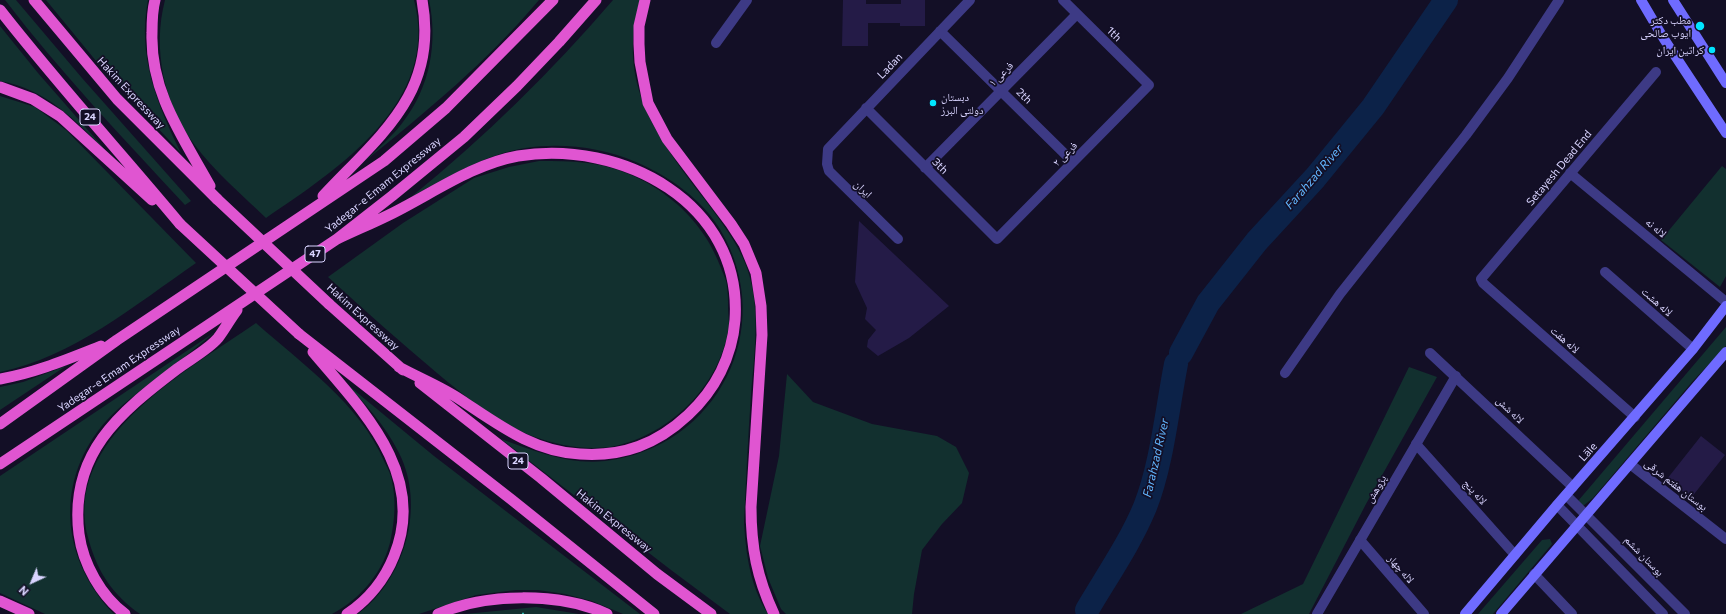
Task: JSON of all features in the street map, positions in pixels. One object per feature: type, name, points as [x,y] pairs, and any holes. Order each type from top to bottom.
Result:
[{"type":"highway","name":"Hakim Expressway","points":[[34,0],[117,99],[217,199],[328,304],[399,367],[541,478],[657,574],[711,614]]},
{"type":"highway","points":[[155,0],[152,17],[151,42],[153,61],[161,94],[175,126],[217,199]]},
{"type":"highway","points":[[311,210],[388,127],[409,96],[421,68],[425,50],[426,23],[422,0]]},
{"type":"highway","name":"Yadegar-e Emam Expressway","points":[[0,424],[116,340],[384,161],[418,133],[478,77],[553,0]]},
{"type":"highway","name":"Yadegar-e Emam Expressway","points":[[0,464],[337,239],[464,137],[543,59],[596,0]]},
{"type":"highway","points":[[646,0],[640,26],[639,44],[641,68],[648,104],[667,139],[731,224],[744,244],[756,273],[761,306],[762,335],[750,507],[751,534],[754,558],[767,599],[774,614]]},
{"type":"highway","name":"24","points":[[0,10],[180,224],[299,334],[512,500],[654,614]]},
{"type":"highway","points":[[0,88],[33,99],[60,116],[180,224]]},
{"type":"highway","points":[[337,239],[393,214],[474,171],[516,156],[536,154],[587,156],[612,162],[638,171],[677,193],[712,230],[724,252],[732,278],[736,306],[734,335],[722,371],[710,391],[696,409],[680,423],[654,441],[626,451],[607,454],[578,454],[552,450],[530,442],[506,431],[460,399],[399,367]]},
{"type":"highway","points":[[125,614],[107,597],[94,578],[80,542],[77,500],[83,477],[100,440],[110,427],[141,397],[217,339],[240,304]]},
{"type":"highway","points":[[299,334],[369,418],[392,455],[404,500],[403,526],[397,549],[389,569],[365,600],[347,614]]},
{"type":"highway","points":[[0,379],[18,376],[47,367],[116,340]]},
{"type":"highway","points":[[438,614],[477,603],[521,598],[546,599],[577,604],[607,614]]},
{"type":"highway","points":[[0,601],[29,614]]},
{"type":"main road","points":[[1673,0],[1726,83]]},
{"type":"main road","points":[[1640,1],[1726,133]]},
{"type":"main road","name":"Lāle","points":[[1466,614],[1557,505],[1693,350],[1726,306]]},
{"type":"main road","points":[[1501,614],[1726,352]]},
{"type":"street","points":[[716,43],[746,0]]},
{"type":"street","name":"Ladan","points":[[828,149],[970,0]]},
{"type":"street","name":"1th","points":[[1063,0],[1149,85]]},
{"type":"street","points":[[1285,373],[1340,294],[1466,135],[1503,85],[1559,0]]},
{"type":"street","name":"فرعی ۱","points":[[925,168],[1077,14]]},
{"type":"street","name":"2th","points":[[940,31],[1073,162]]},
{"type":"street","name":"Setayesh Dead End","points":[[1481,279],[1656,72]]},
{"type":"street","name":"فرعی ۲","points":[[997,239],[1149,85]]},
{"type":"street","name":"3th","points":[[866,108],[997,239]]},
{"type":"street","name":"ایران","points":[[828,149],[827,164],[829,171],[898,239]]},
{"type":"street","name":"لاله نه","points":[[1570,173],[1726,302]]},
{"type":"street","name":"لاله هشت","points":[[1605,272],[1693,350]]},
{"type":"street","name":"لاله هفت","points":[[1481,279],[1489,289],[1635,417]]},
{"type":"street","name":"لاله شش","points":[[1430,352],[1573,487]]},
{"type":"street","name":"پژوهش","points":[[1317,614],[1456,376]]},
{"type":"street","name":"لاله پنج","points":[[1416,444],[1515,555]]},
{"type":"street","name":"بوستان هفتم شرقی","points":[[1630,464],[1726,539]]},
{"type":"street","name":"بوستان ششم","points":[[1566,495],[1587,514],[1685,614]]},
{"type":"street","points":[[1557,505],[1663,614]]},
{"type":"street","name":"لاله چهار","points":[[1360,540],[1424,614]]},
{"type":"street","points":[[1534,574],[1572,614]]},
{"type":"green space","points":[[5,0],[16,0],[82,78],[191,201],[185,205],[138,155],[70,79]]},
{"type":"green space","points":[[46,0],[148,0],[145,21],[145,41],[151,79],[164,116],[181,153],[101,67]]},
{"type":"green space","points":[[165,0],[414,0],[418,37],[412,70],[398,101],[377,129],[352,154],[323,178],[266,218],[210,164],[194,144],[175,111],[168,94],[163,75],[161,57],[161,19]]},
{"type":"green space","points":[[429,0],[539,0],[478,65],[433,105],[364,162],[399,127],[420,94],[430,64],[432,48],[432,16]]},
{"type":"green space","points":[[613,0],[640,0],[634,30],[633,58],[637,83],[645,108],[671,154],[731,237],[747,267],[750,278],[756,321],[744,522],[750,570],[757,592],[768,614],[730,614],[501,439],[565,459],[592,462],[605,461],[644,451],[678,433],[706,408],[726,378],[739,343],[743,306],[737,268],[721,231],[705,209],[673,182],[661,174],[636,162],[603,151],[567,146],[531,147],[497,155],[464,169],[411,197],[465,151],[542,78]]},
{"type":"green space","points":[[0,26],[38,73],[107,152],[71,118],[46,99],[32,91],[0,81]]},
{"type":"green space","points":[[0,96],[35,107],[66,130],[196,263],[126,312],[78,342],[53,355],[27,365],[0,372]]},
{"type":"green space","points":[[539,161],[581,162],[609,167],[630,174],[650,185],[669,197],[700,229],[712,248],[726,279],[729,328],[723,352],[714,371],[702,389],[688,405],[672,419],[654,431],[635,440],[615,446],[585,448],[564,445],[522,432],[484,410],[448,382],[328,277],[403,223],[474,178],[509,167]]},
{"type":"green space","points":[[1722,166],[1726,169],[1726,276],[1720,287],[1661,240]]},
{"type":"green space","points":[[256,323],[328,386],[345,403],[373,440],[390,473],[393,488],[394,516],[388,550],[377,572],[362,592],[343,608],[332,614],[140,614],[130,607],[114,591],[97,563],[89,541],[85,504],[93,471],[110,440],[135,412],[165,386]]},
{"type":"green space","points":[[1726,327],[1726,346],[1692,382],[1593,498],[1583,506],[1578,501]]},
{"type":"green space","points":[[215,332],[123,404],[107,420],[90,443],[78,467],[72,493],[70,518],[74,544],[83,569],[96,592],[114,614],[45,614],[0,593],[0,476]]},
{"type":"green space","points":[[66,366],[0,410],[0,387],[23,382]]},
{"type":"green space","points":[[1409,367],[1437,377],[1366,504],[1309,614],[1241,614],[1303,584]]},
{"type":"green space","points":[[787,374],[813,402],[872,424],[937,436],[956,447],[969,473],[962,503],[942,524],[922,550],[912,614],[786,614],[781,609],[768,578],[760,546],[779,456]]},
{"type":"green space","points":[[343,381],[434,456],[640,614],[623,614],[592,601],[565,594],[538,590],[516,590],[476,595],[419,614],[358,614],[374,599],[388,582],[399,562],[406,540],[410,518],[411,496],[407,474],[399,453],[374,415]]},
{"type":"green space","points":[[1550,539],[1552,544],[1493,614],[1478,614],[1542,540]]},
{"type":"green space","points":[[536,607],[579,614],[465,614]]},
{"type":"building","points":[[843,0],[866,0],[866,4],[901,4],[901,0],[925,0],[925,26],[900,26],[900,23],[868,23],[868,46],[842,46]]},
{"type":"building","points":[[859,221],[949,306],[909,338],[878,356],[867,347],[868,340],[876,330],[865,319],[867,308],[855,282]]},
{"type":"building","points":[[1701,436],[1725,455],[1691,498],[1667,479]]},
{"type":"waterway","name":"Farahzad River","points":[[1181,353],[1208,303],[1257,241],[1315,178],[1373,107],[1446,0]]},
{"type":"waterway","name":"Farahzad River","points":[[1087,610],[1125,546],[1145,507],[1156,473],[1164,437],[1176,364]]},
{"type":"place","name":"مطب دکتر ایوب صالحی","points":[[1700,26]]},
{"type":"place","name":"کراتین ایران","points":[[1712,50]]},
{"type":"place","name":"دبستان دولتی البرز","points":[[933,103]]}]
